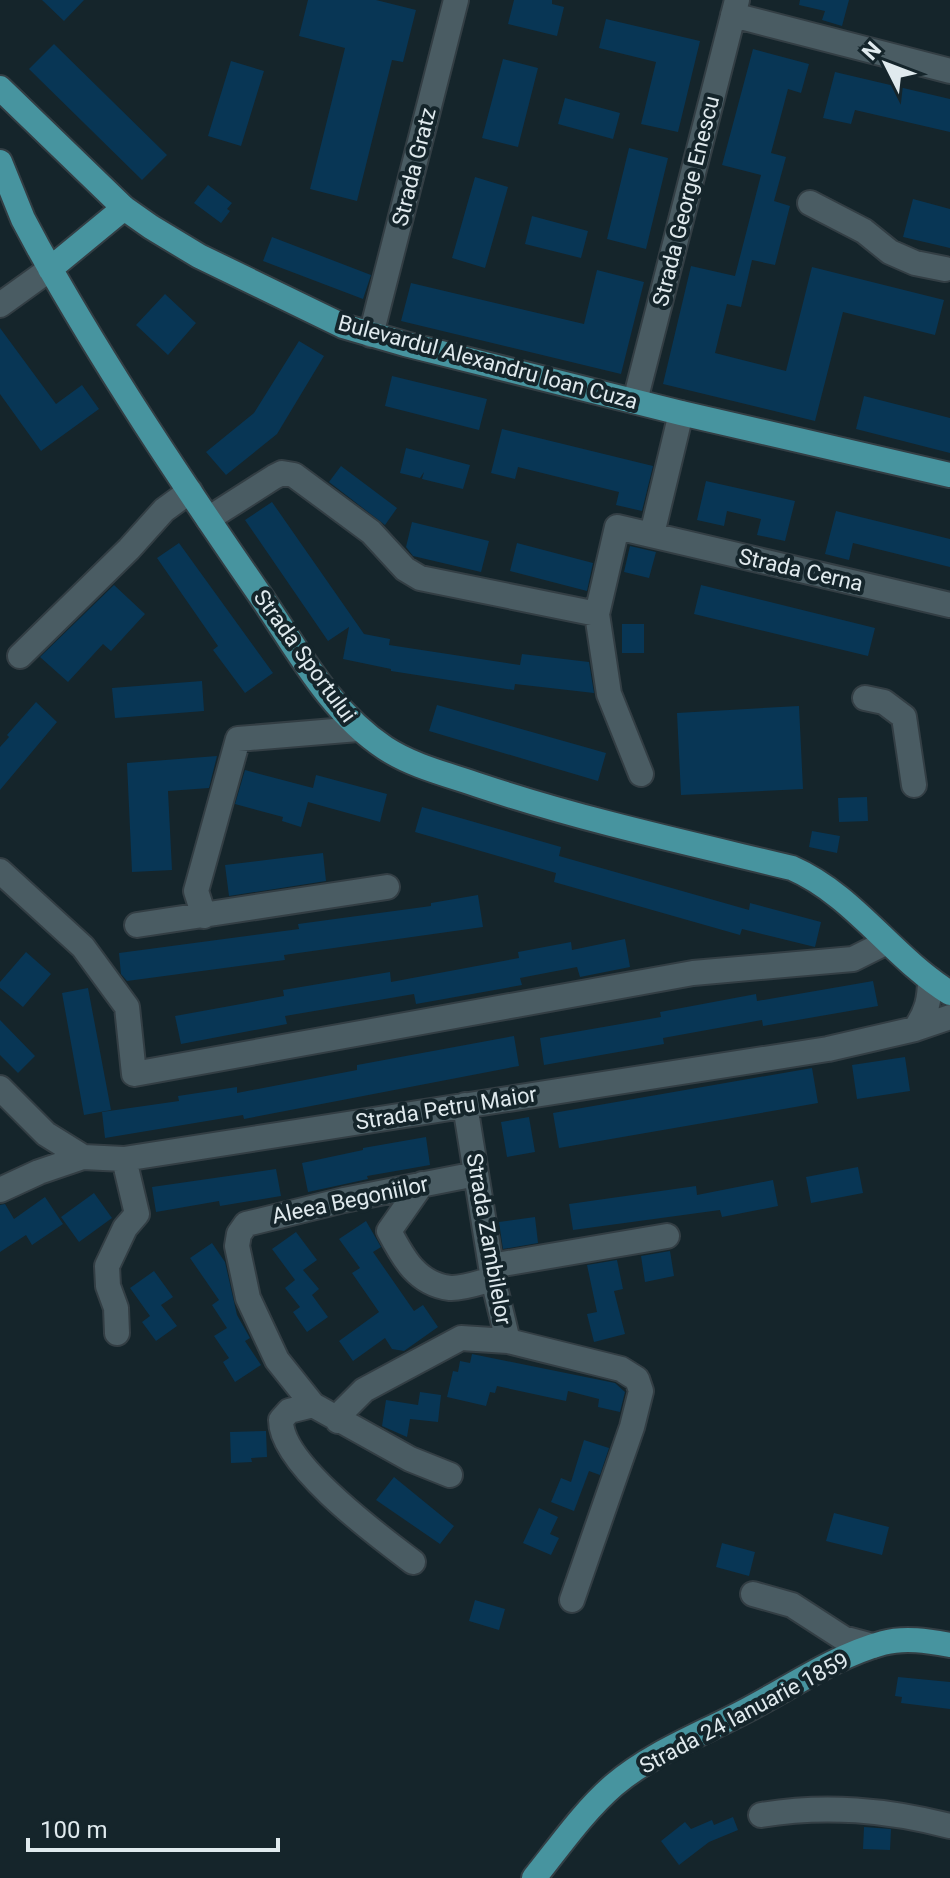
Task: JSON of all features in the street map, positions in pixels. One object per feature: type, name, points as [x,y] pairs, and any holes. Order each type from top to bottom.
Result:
[{"type":"main road","name":"Bulevardul Alexandru Ioan Cuza","points":[[0,88],[124,208],[199,256],[316,314],[371,335],[681,413],[950,475]]},
{"type":"main road","name":"Strada Sportului","points":[[0,162],[23,219],[50,269],[190,491],[328,694],[358,729],[388,750],[416,764],[507,794],[625,829],[792,868],[833,891],[887,942],[940,981]]},
{"type":"main road","points":[[50,269],[124,208]]},
{"type":"main road","points":[[940,981],[950,993]]},
{"type":"main road","name":"Strada 24 Ianuarie 1859","points":[[534,1878],[581,1818],[614,1785],[649,1761],[828,1665],[873,1646],[914,1640],[950,1645]]},
{"type":"street","name":"Strada Gratz","points":[[371,335],[456,0]]},
{"type":"street","points":[[735,8],[950,71]]},
{"type":"street","name":"Strada George Enescu","points":[[635,401],[735,8]]},
{"type":"street","points":[[810,203],[864,231],[890,252],[915,263],[945,269]]},
{"type":"street","points":[[0,305],[50,269]]},
{"type":"street","points":[[652,534],[681,413]]},
{"type":"street","points":[[208,519],[274,477],[282,473],[294,475],[371,532],[405,569],[420,578],[597,614],[609,694],[641,774]]},
{"type":"street","points":[[20,656],[164,510],[190,491]]},
{"type":"street","name":"Strada Cerna","points":[[597,614],[617,527],[950,605]]},
{"type":"street","points":[[865,698],[884,702],[904,717],[914,785]]},
{"type":"street","points":[[204,916],[196,891],[238,739],[358,729]]},
{"type":"street","points":[[0,871],[83,947],[127,1007],[134,1074],[693,973],[853,959],[887,942]]},
{"type":"street","points":[[137,925],[387,887]]},
{"type":"street","points":[[915,1029],[925,1016],[930,998],[940,981]]},
{"type":"street","name":"Strada Petru Maior","points":[[0,1088],[9,1109],[83,1157],[124,1159],[828,1049],[915,1029],[950,1017]]},
{"type":"street","name":"Strada Zambilelor","points":[[465,1105],[492,1273],[508,1341],[621,1369],[637,1379],[641,1391],[632,1427],[572,1600]]},
{"type":"street","points":[[2,1188],[83,1157]]},
{"type":"street","points":[[117,1333],[116,1308],[108,1286],[107,1266],[125,1228],[137,1214],[124,1159]]},
{"type":"street","name":"Aleea Begoniilor","points":[[450,1475],[410,1459],[313,1405],[277,1360],[248,1298],[237,1246],[239,1234],[246,1224],[344,1200],[476,1174]]},
{"type":"street","points":[[422,1184],[389,1231],[422,1280],[452,1289],[492,1273],[667,1236]]},
{"type":"street","points":[[338,1421],[344,1410],[364,1390],[461,1338],[508,1341]]},
{"type":"street","points":[[313,1405],[289,1411],[281,1420],[281,1427],[297,1456],[345,1510],[413,1562]]},
{"type":"street","points":[[753,1594],[792,1605],[843,1638],[873,1646]]},
{"type":"street","points":[[761,1815],[808,1809],[863,1809],[950,1826]]},
{"type":"building","points":[[42,0],[84,0],[64,21]]},
{"type":"building","points":[[308,0],[376,0],[416,10],[403,62],[392,60],[357,201],[310,189],[345,48],[299,36]]},
{"type":"building","points":[[514,0],[552,0],[552,4],[564,7],[557,36],[508,24]]},
{"type":"building","points":[[800,0],[849,0],[842,26],[822,20],[825,11],[799,5]]},
{"type":"building","points":[[606,19],[700,41],[678,132],[641,124],[656,62],[599,48]]},
{"type":"building","points":[[54,44],[167,155],[142,180],[29,69]]},
{"type":"building","points":[[753,49],[809,64],[801,93],[788,89],[771,153],[786,157],[774,201],[790,206],[775,265],[752,260],[741,307],[727,304],[715,353],[786,371],[812,267],[944,300],[935,335],[843,312],[815,421],[663,384],[691,266],[735,276],[761,175],[722,165]]},
{"type":"building","points":[[503,59],[538,68],[518,147],[482,138]]},
{"type":"building","points":[[231,61],[264,71],[241,146],[208,136]]},
{"type":"building","points":[[835,72],[950,99],[950,132],[855,110],[851,124],[823,118]]},
{"type":"building","points":[[565,98],[620,113],[613,139],[558,124]]},
{"type":"building","points":[[629,148],[668,158],[646,249],[607,239]]},
{"type":"building","points":[[475,177],[508,187],[485,268],[452,258]]},
{"type":"building","points":[[208,185],[232,203],[221,223],[194,203]]},
{"type":"building","points":[[913,199],[950,209],[950,248],[903,237]]},
{"type":"building","points":[[532,216],[588,231],[581,258],[525,244]]},
{"type":"building","points":[[272,237],[371,275],[363,299],[263,261]]},
{"type":"building","points":[[597,270],[644,282],[621,374],[401,321],[411,283],[584,324]]},
{"type":"building","points":[[165,294],[196,323],[168,355],[136,325]]},
{"type":"building","points":[[0,328],[56,404],[82,385],[99,409],[41,451],[0,394]]},
{"type":"building","points":[[299,341],[324,356],[277,434],[226,475],[206,452],[254,413]]},
{"type":"building","points":[[392,376],[487,399],[479,430],[385,406]]},
{"type":"building","points":[[864,396],[950,418],[950,453],[856,429]]},
{"type":"building","points":[[502,429],[653,466],[642,511],[616,505],[619,492],[518,467],[515,479],[491,473]]},
{"type":"building","points":[[406,448],[470,465],[463,489],[422,479],[424,472],[420,478],[400,473]]},
{"type":"building","points":[[341,466],[397,508],[385,525],[329,482]]},
{"type":"building","points":[[706,481],[795,501],[785,541],[757,535],[761,519],[727,511],[724,526],[697,520]]},
{"type":"building","points":[[272,502],[364,634],[390,639],[389,645],[520,665],[522,654],[589,662],[594,693],[515,684],[514,690],[391,671],[343,659],[349,627],[328,641],[245,520]]},
{"type":"building","points":[[836,511],[950,539],[950,567],[853,543],[849,560],[825,554]]},
{"type":"building","points":[[412,522],[489,541],[481,572],[413,556],[406,547]]},
{"type":"building","points":[[179,543],[273,673],[245,693],[213,650],[218,646],[157,558]]},
{"type":"building","points":[[517,543],[593,563],[587,591],[510,571]]},
{"type":"building","points":[[630,546],[656,552],[649,578],[624,572]]},
{"type":"building","points":[[114,585],[145,614],[111,651],[103,644],[68,682],[40,657]]},
{"type":"building","points":[[701,585],[875,628],[868,656],[694,614]]},
{"type":"building","points":[[622,624],[644,624],[644,653],[622,653]]},
{"type":"building","points":[[202,681],[204,711],[115,718],[112,688]]},
{"type":"building","points":[[36,702],[57,722],[0,790],[0,747]]},
{"type":"building","points":[[437,705],[606,753],[598,781],[429,731]]},
{"type":"building","points":[[799,706],[803,789],[681,795],[677,713]]},
{"type":"building","points":[[217,756],[209,788],[168,791],[172,870],[132,872],[127,763]]},
{"type":"building","points":[[245,770],[313,788],[316,775],[387,794],[380,822],[308,802],[301,827],[282,821],[283,817],[235,804]]},
{"type":"building","points":[[867,797],[868,821],[839,822],[838,798]]},
{"type":"building","points":[[422,807],[561,847],[559,856],[749,910],[750,903],[821,922],[815,947],[742,929],[740,935],[554,882],[556,873],[415,832]]},
{"type":"building","points":[[812,831],[840,836],[837,853],[809,847]]},
{"type":"building","points":[[323,853],[326,881],[229,896],[225,865]]},
{"type":"building","points":[[478,895],[483,927],[284,955],[285,960],[127,981],[121,974],[119,953],[299,929],[298,924],[431,906],[431,903]]},
{"type":"building","points":[[625,939],[630,967],[580,977],[577,967],[520,978],[522,985],[416,1004],[414,994],[285,1016],[287,1024],[181,1044],[175,1016],[284,996],[283,990],[390,972],[391,982],[519,958],[518,952],[571,942],[572,950]]},
{"type":"building","points":[[26,952],[51,974],[23,1007],[0,988],[0,982]]},
{"type":"building","points":[[873,981],[878,1006],[763,1026],[762,1020],[663,1038],[664,1044],[544,1065],[540,1038],[661,1017],[660,1012],[756,994],[757,1001]]},
{"type":"building","points":[[88,988],[111,1110],[84,1115],[62,993]]},
{"type":"building","points":[[0,1020],[35,1056],[18,1073],[0,1055]]},
{"type":"building","points":[[514,1036],[519,1066],[244,1119],[243,1115],[105,1138],[102,1112],[179,1101],[178,1096],[237,1087],[237,1093],[357,1070],[357,1065]]},
{"type":"building","points":[[905,1057],[910,1091],[857,1099],[852,1065]]},
{"type":"building","points":[[812,1068],[818,1103],[559,1148],[553,1113]]},
{"type":"building","points":[[529,1117],[535,1152],[507,1157],[501,1122]]},
{"type":"building","points":[[426,1137],[430,1165],[367,1176],[368,1179],[308,1192],[302,1163]]},
{"type":"building","points":[[858,1167],[863,1193],[811,1203],[806,1177]]},
{"type":"building","points":[[276,1169],[281,1196],[220,1206],[219,1201],[156,1212],[152,1187]]},
{"type":"building","points":[[773,1180],[778,1206],[722,1217],[720,1210],[573,1230],[569,1204],[696,1186],[697,1195]]},
{"type":"building","points":[[94,1193],[112,1218],[79,1242],[61,1217]]},
{"type":"building","points":[[45,1197],[63,1224],[32,1245],[26,1235],[0,1252],[0,1205],[5,1204],[14,1219]]},
{"type":"building","points":[[535,1217],[538,1243],[503,1249],[499,1222]]},
{"type":"building","points":[[366,1221],[381,1247],[373,1252],[414,1311],[423,1305],[438,1327],[404,1351],[392,1349],[385,1338],[353,1361],[339,1341],[379,1312],[352,1273],[360,1268],[339,1239]]},
{"type":"building","points":[[296,1232],[317,1260],[303,1270],[319,1289],[312,1295],[328,1317],[307,1332],[293,1312],[300,1307],[285,1288],[295,1280],[272,1249]]},
{"type":"building","points":[[212,1243],[225,1262],[237,1315],[250,1338],[245,1341],[261,1365],[235,1382],[223,1362],[229,1358],[214,1336],[227,1328],[212,1305],[219,1300],[190,1258]]},
{"type":"building","points":[[670,1251],[674,1276],[645,1282],[641,1256]]},
{"type":"building","points":[[617,1260],[623,1289],[614,1291],[625,1334],[594,1342],[587,1314],[597,1312],[587,1265]]},
{"type":"building","points":[[154,1271],[173,1297],[161,1305],[177,1326],[156,1341],[142,1322],[150,1316],[130,1288]]},
{"type":"building","points":[[472,1354],[615,1383],[625,1392],[620,1412],[598,1407],[599,1399],[568,1391],[566,1401],[497,1386],[495,1393],[490,1392],[486,1406],[447,1397],[453,1371],[458,1372],[460,1361],[470,1363]]},
{"type":"building","points":[[420,1392],[441,1395],[438,1422],[410,1419],[407,1437],[382,1426],[386,1400],[418,1405]]},
{"type":"building","points":[[266,1431],[267,1457],[251,1458],[252,1462],[231,1463],[230,1432]]},
{"type":"building","points":[[584,1440],[609,1448],[600,1475],[589,1471],[574,1511],[551,1502],[561,1478],[571,1482]]},
{"type":"building","points":[[394,1477],[454,1526],[440,1544],[376,1500]]},
{"type":"building","points":[[539,1508],[558,1517],[550,1534],[559,1538],[551,1555],[523,1543]]},
{"type":"building","points":[[834,1513],[889,1527],[882,1555],[826,1541]]},
{"type":"building","points":[[722,1543],[755,1552],[749,1576],[716,1567]]},
{"type":"building","points":[[475,1600],[505,1609],[499,1630],[469,1621]]},
{"type":"building","points":[[898,1677],[950,1682],[950,1709],[901,1703],[902,1697],[895,1696]]},
{"type":"building","points":[[733,1817],[738,1830],[709,1842],[679,1865],[661,1841],[685,1822],[691,1829],[712,1820],[714,1825]]},
{"type":"building","points":[[864,1827],[891,1829],[890,1850],[863,1849]]}]
